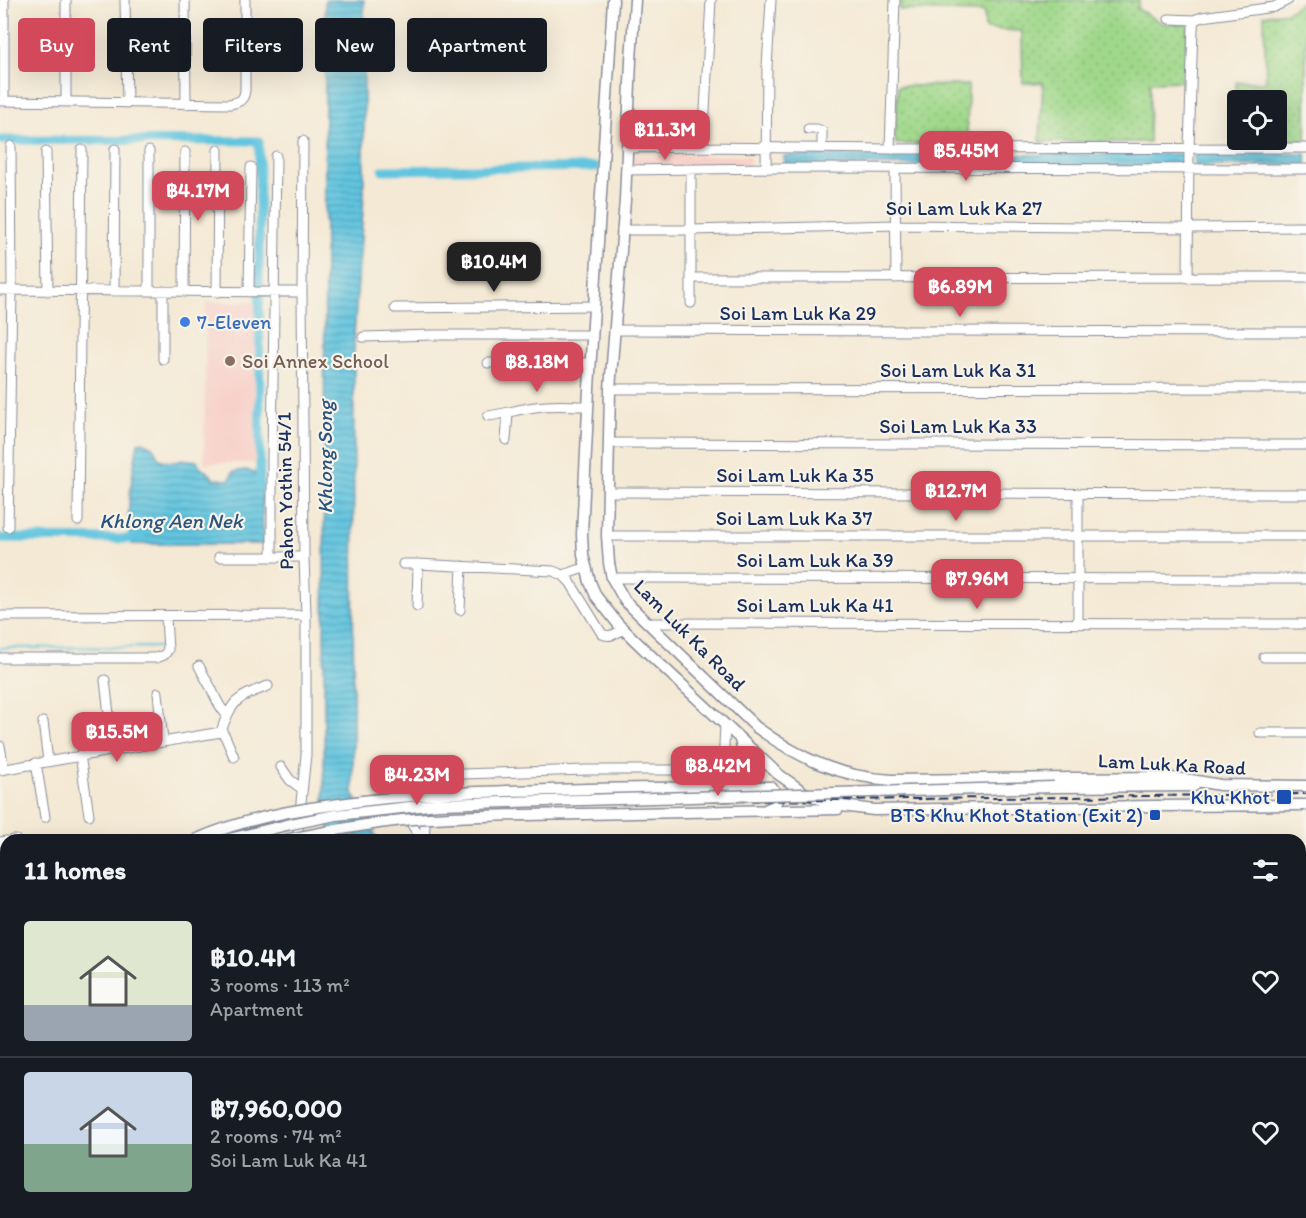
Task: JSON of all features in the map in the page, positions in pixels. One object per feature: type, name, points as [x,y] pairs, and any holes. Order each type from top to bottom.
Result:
[{"type":"main road","name":"Lam Luk Ka Road","points":[[613,0],[590,363],[582,534],[583,555],[596,596],[624,629],[778,774],[805,793],[834,805],[874,810],[1306,805]]},
{"type":"main road","name":"Lam Luk Ka Road","points":[[635,0],[626,170],[610,389],[607,536],[612,578],[625,602],[756,727],[800,755],[834,771],[870,779],[892,780],[1161,777],[1220,785],[1306,786]]},
{"type":"main road","points":[[720,787],[736,780],[743,767],[744,759],[740,739]]},
{"type":"main road","points":[[250,834],[336,815],[438,804],[1053,787],[1220,785]]},
{"type":"main road","points":[[210,834],[285,812],[372,799],[462,792],[771,787],[775,791],[777,800],[774,806],[765,810]]},
{"type":"main road","name":"Lam Luk Ka Road","points":[[314,834],[402,820],[466,816],[853,808]]},
{"type":"street","points":[[4,0],[2,101],[186,104],[230,104],[244,98],[245,0]]},
{"type":"street","points":[[66,0],[66,102]]},
{"type":"street","points":[[125,0],[127,103]]},
{"type":"street","points":[[185,0],[186,104]]},
{"type":"street","points":[[703,147],[711,0]]},
{"type":"street","points":[[766,168],[767,67],[771,0]]},
{"type":"street","points":[[890,149],[895,0]]},
{"type":"street","points":[[1169,19],[1194,20],[1274,7],[1282,1]]},
{"type":"street","points":[[1188,278],[1189,151],[1194,20]]},
{"type":"street","points":[[808,129],[822,131],[822,148]]},
{"type":"street","name":"Pahon Yothin 54/1","points":[[298,834],[306,755],[303,141]]},
{"type":"street","points":[[8,527],[12,291],[11,146]]},
{"type":"street","points":[[626,148],[1189,151],[1306,148]]},
{"type":"street","points":[[114,291],[115,149]]},
{"type":"street","points":[[78,521],[82,150]]},
{"type":"street","points":[[217,292],[218,150]]},
{"type":"street","points":[[149,151],[149,291]]},
{"type":"street","points":[[46,152],[48,291]]},
{"type":"street","points":[[184,292],[185,152]]},
{"type":"street","points":[[261,292],[276,156]]},
{"type":"street","points":[[251,167],[272,459],[272,557]]},
{"type":"street","points":[[691,169],[691,303]]},
{"type":"street","points":[[895,169],[896,278]]},
{"type":"street","points":[[626,170],[1306,169]]},
{"type":"street","name":"Soi Lam Luk Ka 27","points":[[622,230],[896,225],[1306,227]]},
{"type":"street","points":[[691,278],[1306,277]]},
{"type":"street","points":[[0,290],[302,292]]},
{"type":"street","points":[[163,291],[164,358]]},
{"type":"street","points":[[395,308],[594,306]]},
{"type":"street","name":"Soi Lam Luk Ka 29","points":[[614,330],[1306,332]]},
{"type":"street","points":[[363,337],[592,335]]},
{"type":"street","points":[[488,363],[590,363]]},
{"type":"street","name":"Soi Lam Luk Ka 31","points":[[610,389],[1306,388]]},
{"type":"street","points":[[488,416],[555,405],[588,406]]},
{"type":"street","points":[[506,440],[508,413]]},
{"type":"street","name":"Soi Lam Luk Ka 33","points":[[609,444],[1306,445]]},
{"type":"street","name":"Soi Lam Luk Ka 35","points":[[608,492],[1306,494]]},
{"type":"street","points":[[1078,493],[1078,623]]},
{"type":"street","name":"Soi Lam Luk Ka 37","points":[[607,536],[1306,536]]},
{"type":"street","points":[[219,557],[304,557]]},
{"type":"street","points":[[403,564],[553,571],[563,575],[570,582],[602,634],[612,636],[624,629]]},
{"type":"street","points":[[417,606],[418,564]]},
{"type":"street","points":[[460,610],[462,566]]},
{"type":"street","points":[[563,575],[586,568]]},
{"type":"street","name":"Soi Lam Luk Ka 39","points":[[612,578],[1306,579]]},
{"type":"street","points":[[0,616],[306,615]]},
{"type":"street","points":[[0,658],[156,658],[164,655],[168,650],[166,616]]},
{"type":"street","name":"Soi Lam Luk Ka 41","points":[[648,624],[1306,624]]},
{"type":"street","points":[[1264,657],[1306,657]]},
{"type":"street","points":[[199,666],[215,700],[226,714]]},
{"type":"street","points":[[105,680],[113,750]]},
{"type":"street","points":[[221,732],[226,714],[235,702],[245,694],[268,686]]},
{"type":"street","points":[[158,693],[163,741]]},
{"type":"street","points":[[79,722],[110,719]]},
{"type":"street","points":[[44,722],[48,761]]},
{"type":"street","points":[[418,834],[402,805],[399,776],[587,770],[711,770],[723,766],[725,725]]},
{"type":"street","points":[[0,746],[2,769],[221,732]]},
{"type":"street","points":[[221,732],[234,757]]},
{"type":"street","points":[[1260,733],[1306,733]]},
{"type":"street","points":[[80,755],[89,815]]},
{"type":"street","points":[[36,763],[45,817]]},
{"type":"street","points":[[280,767],[290,780],[302,788]]},
{"type":"street","points":[[424,834],[431,776]]},
{"type":"shaded area","points":[[633,155],[750,156],[749,167],[633,166]]},
{"type":"shaded area","name":"Soi Annex School","points":[[206,302],[255,302],[256,463],[204,463]]},
{"type":"green space","points":[[900,0],[1140,0],[1137,9],[1162,23],[1188,24],[1186,81],[1150,82],[1149,142],[1040,142],[1043,83],[1023,83],[1022,31],[985,29],[984,12],[900,10]]},
{"type":"green space","points":[[1306,0],[1306,141],[1287,141],[1287,90],[1236,90],[1236,82],[1266,82],[1264,15],[1287,12]]},
{"type":"green space","points":[[968,85],[967,144],[896,144],[898,86]]},
{"type":"water","points":[[325,0],[364,0],[364,18],[325,18]]},
{"type":"water","name":"Khlong Song","points":[[325,72],[364,72],[364,196],[354,336],[353,793],[375,834],[330,834],[324,801]]},
{"type":"water","points":[[1185,154],[1185,166],[785,165],[784,156]]},
{"type":"water","points":[[1194,154],[1306,154],[1306,165],[1194,166]]},
{"type":"water","points":[[143,442],[153,447],[159,459],[169,462],[177,462],[181,459],[197,461],[214,479],[229,480],[233,472],[246,470],[262,476],[263,544],[131,544],[128,521],[130,494],[138,443]]},
{"type":"waterway","name":"Khlong Aen Nek","points":[[0,140],[259,141],[260,486]]},
{"type":"waterway","points":[[383,170],[596,167]]},
{"type":"waterway","name":"Khlong Aen Nek","points":[[0,538],[141,539]]},
{"type":"waterway","points":[[0,648],[162,647]]},
{"type":"railway","points":[[251,834],[335,817],[390,809],[446,805],[1306,794]]},
{"type":"place","name":"7-Eleven","points":[[185,322]]},
{"type":"place","name":"Soi Annex School","points":[[230,361]]},
{"type":"place","name":"Khu Khot","points":[[1284,797]]},
{"type":"place","name":"BTS Khu Khot Station (Exit 2)","points":[[1155,815]]}]
